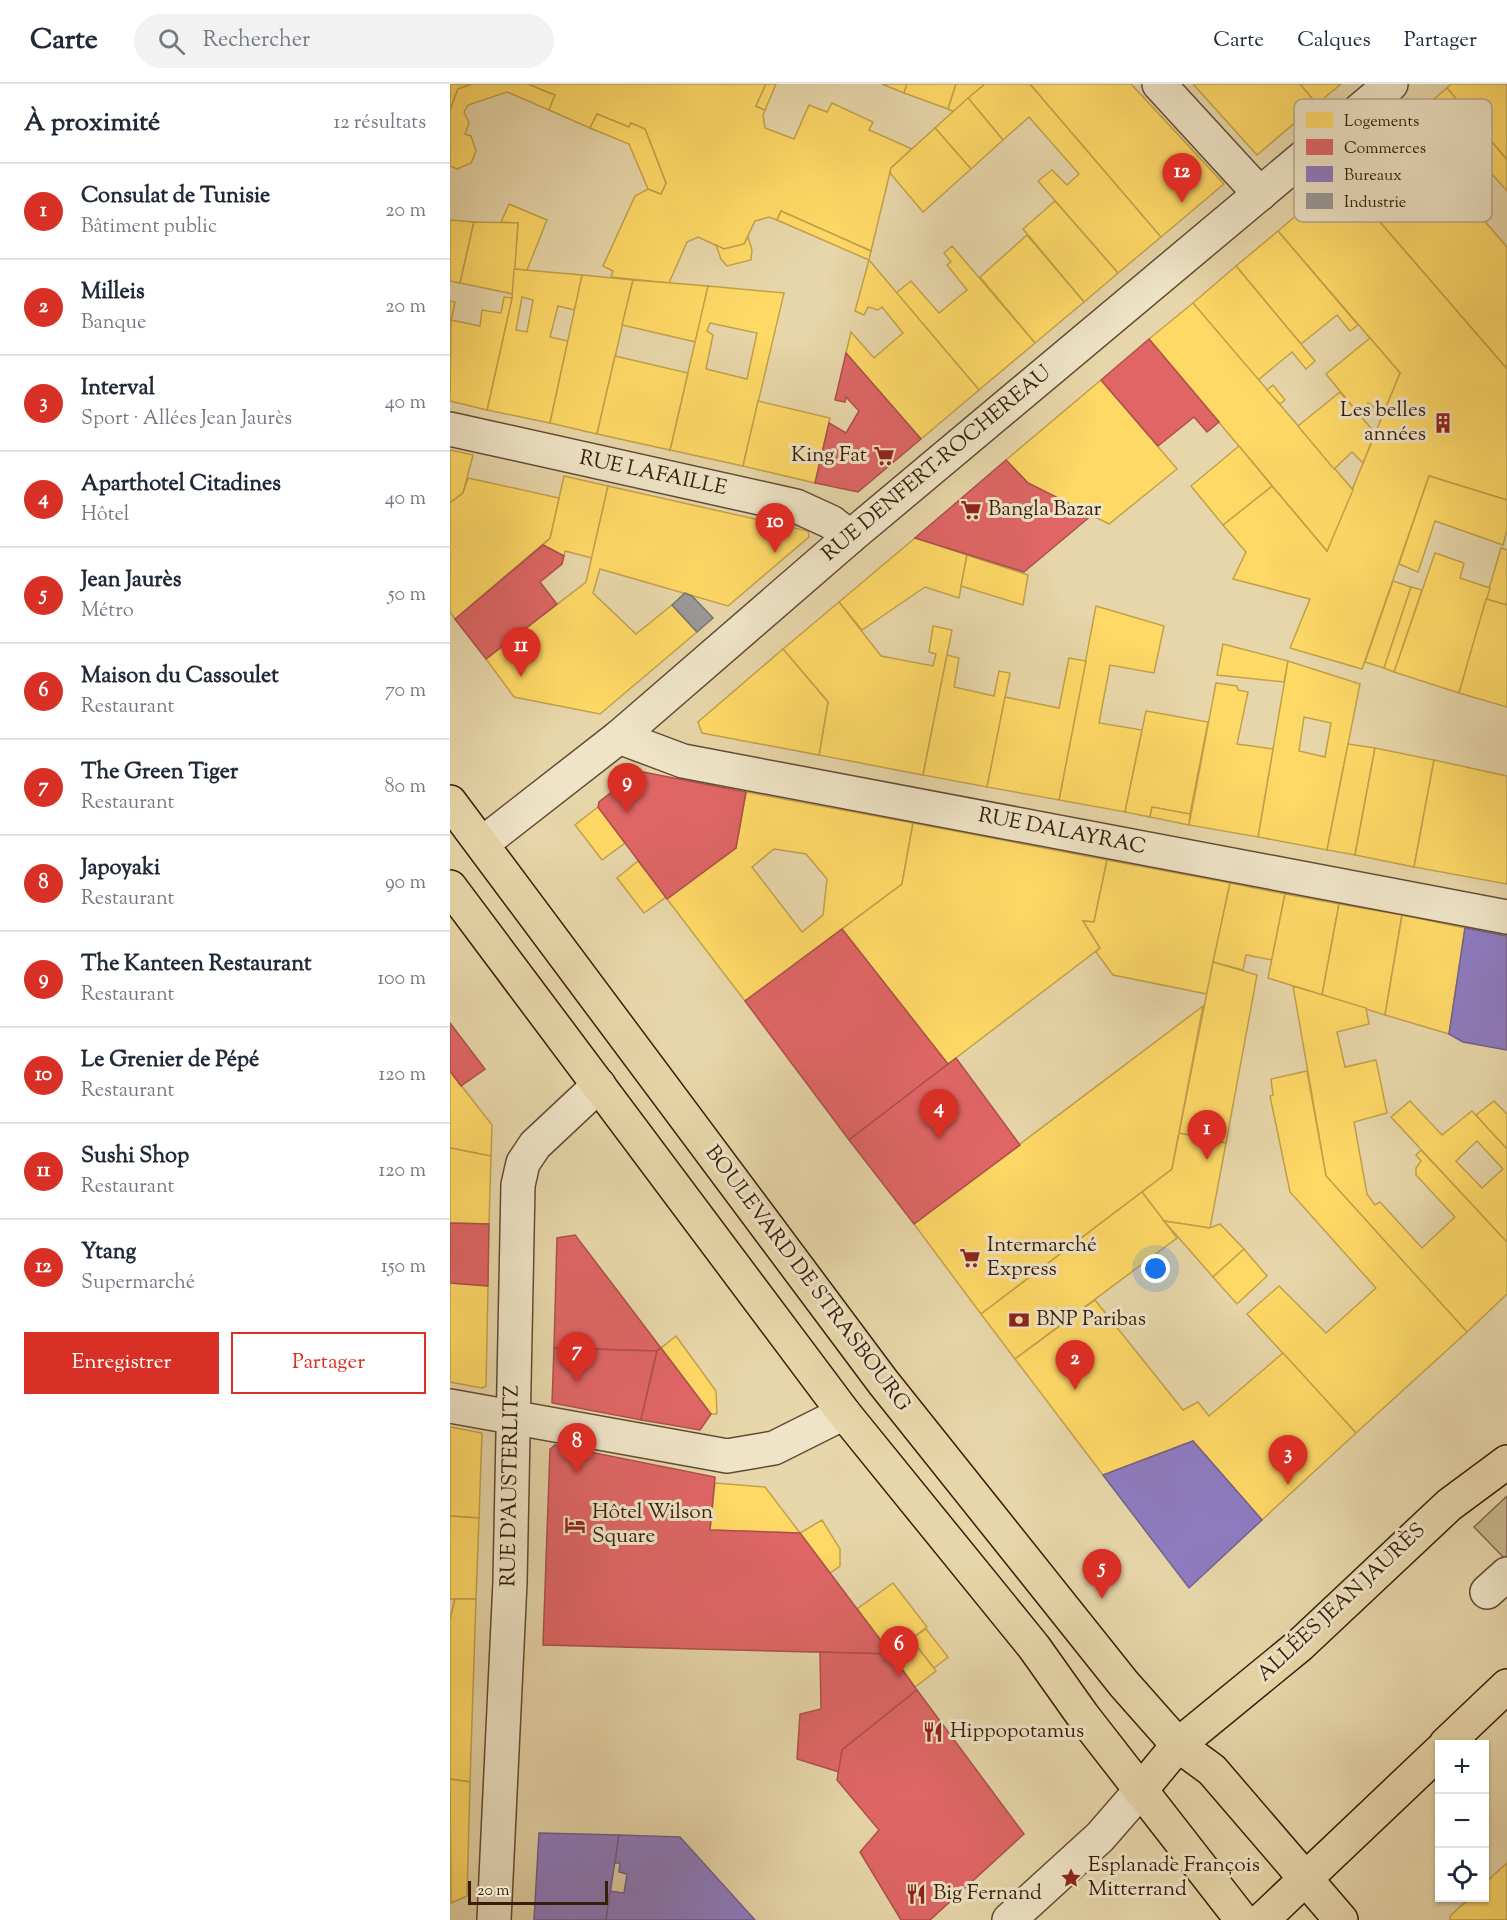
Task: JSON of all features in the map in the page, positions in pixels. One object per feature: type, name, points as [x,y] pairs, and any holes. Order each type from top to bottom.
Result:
[{"type":"main road","name":"BOULEVARD DE STRASBOURG","points":[[450,802],[483,843],[883,1382],[1124,1684],[1178,1745],[1212,1770],[1307,1877],[1341,1920]]},
{"type":"main road","points":[[450,887],[844,1413],[1034,1647],[1140,1791],[1242,1920]]},
{"type":"main road","name":"ALLÉES JEAN JAURÈS","points":[[1140,1791],[1178,1745],[1300,1645],[1449,1505],[1507,1462]]},
{"type":"main road","points":[[1450,1740],[1507,1686]]},
{"type":"main road","points":[[1262,1920],[1435,1756]]},
{"type":"street","points":[[1159,84],[1260,194]]},
{"type":"street","name":"RUE DENFERT-ROCHEREAU","points":[[1373,99],[1391,84]]},
{"type":"street","name":"RUE DENFERT-ROCHEREAU","points":[[483,843],[619,737],[850,537],[1294,165]]},
{"type":"street","name":"RUE LAFAILLE","points":[[450,429],[796,506],[831,522],[850,537]]},
{"type":"street","name":"RUE DALAYRAC","points":[[619,737],[683,761],[1507,917]]},
{"type":"street","name":"RUE D'AUSTERLITZ","points":[[494,1920],[510,1582],[518,1185],[523,1162],[535,1145],[599,1085]]},
{"type":"street","points":[[450,1406],[726,1456],[774,1448],[844,1413]]},
{"type":"street","points":[[1010,1920],[1100,1837],[1140,1791]]},
{"type":"shaded area","points":[[1507,1496],[1507,1561],[1474,1527]]},
{"type":"building: Logements","points":[[450,84],[472,84],[458,89],[450,110]]},
{"type":"building: Logements","points":[[472,84],[528,84],[555,95],[549,110],[507,92],[468,105],[464,112],[469,123],[465,134],[471,136],[476,151],[471,163],[457,169],[450,166],[450,110],[458,89]]},
{"type":"building: Logements","points":[[528,84],[766,84],[756,106],[765,110],[763,115],[765,128],[794,139],[809,105],[827,112],[832,103],[873,122],[869,130],[912,149],[891,168],[871,251],[781,211],[777,220],[769,217],[755,221],[744,244],[724,249],[698,237],[687,242],[669,283],[611,277],[613,271],[603,266],[635,196],[648,189],[661,194],[666,183],[645,129],[631,123],[629,127],[597,114],[590,128],[549,110],[555,95]]},
{"type":"building: Logements","points":[[766,84],[776,84],[765,110],[756,106]]},
{"type":"building: Logements","points":[[882,84],[907,84],[904,93]]},
{"type":"building: Logements","points":[[907,84],[956,84],[948,109],[904,93]]},
{"type":"building: Logements","points":[[956,84],[985,84],[954,112],[948,109]]},
{"type":"building: Logements","points":[[985,84],[1030,84],[1161,237],[1118,273],[1038,181],[1052,170],[1067,185],[1079,174],[1029,117],[1003,140],[968,98]]},
{"type":"building: Logements","points":[[1030,84],[1131,84],[1224,184],[1161,237]]},
{"type":"building: Logements","points":[[1193,84],[1300,84],[1313,99],[1294,99],[1294,124],[1257,155]]},
{"type":"building: Logements","points":[[1300,84],[1341,84],[1323,99],[1313,99]]},
{"type":"building: Logements","points":[[1451,84],[1507,84],[1507,160],[1492,142],[1492,99],[1456,99],[1447,88]]},
{"type":"building: Logements","points":[[1447,88],[1456,99],[1434,99]]},
{"type":"building: Logements","points":[[968,98],[1003,140],[971,169],[935,128]]},
{"type":"building: Logements","points":[[597,114],[629,127],[631,123],[645,129],[666,183],[661,194],[648,189],[629,144],[590,128]]},
{"type":"building: Logements","points":[[935,128],[971,169],[923,212],[890,173],[891,168]]},
{"type":"building: Logements","points":[[1492,142],[1507,160],[1507,191],[1492,174]]},
{"type":"building: Logements","points":[[1055,201],[1118,273],[1084,302],[1023,229]]},
{"type":"building: Logements","points":[[509,204],[547,220],[527,270],[514,269],[518,223],[501,222]]},
{"type":"building: Logements","points":[[781,211],[871,251],[869,260],[777,220]]},
{"type":"building: Logements","name":"Les belles années","points":[[1294,217],[1294,222],[1380,222],[1507,369],[1507,500],[1429,476],[1362,669],[1290,648],[1310,599],[1233,579],[1246,552],[1223,525],[1272,486],[1327,551],[1400,373],[1278,231]]},
{"type":"building: Logements","points":[[450,220],[474,222],[460,283],[450,281]]},
{"type":"building: Logements","points":[[474,222],[518,223],[513,294],[460,283]]},
{"type":"building: Logements","points":[[1380,222],[1485,222],[1507,247],[1507,369]]},
{"type":"building: Logements","points":[[1278,231],[1358,325],[1350,331],[1337,315],[1301,344],[1236,266]]},
{"type":"building: Logements","points":[[1027,235],[1084,302],[1035,343],[980,277]]},
{"type":"building: Logements","points":[[748,237],[752,250],[751,260],[727,266],[721,259],[716,245],[724,249],[744,244]]},
{"type":"building: Logements","points":[[952,246],[1035,343],[979,390],[896,293],[911,281],[939,313],[967,290],[947,265],[951,262],[944,253]]},
{"type":"building: Logements","points":[[869,260],[979,390],[921,439],[846,353],[851,332],[874,358],[903,333],[882,307],[878,310],[868,307],[864,315],[855,311]]},
{"type":"building: Logements","points":[[1236,266],[1315,361],[1306,369],[1292,352],[1258,380],[1193,303]]},
{"type":"building: Logements","points":[[514,269],[582,275],[575,310],[558,306],[550,337],[568,341],[550,423],[487,410],[512,298]],"holes":[[[522,297],[533,300],[527,332],[516,330]]]},
{"type":"building: Logements","points":[[582,275],[633,280],[597,434],[550,423]]},
{"type":"building: Logements","points":[[633,280],[708,286],[696,342],[622,325]]},
{"type":"building: Logements","points":[[708,286],[784,293],[743,466],[670,450]],"holes":[[[710,323],[757,333],[747,379],[706,369],[713,335],[707,331]]]},
{"type":"building: Logements","points":[[504,297],[512,298],[487,410],[450,401],[451,320],[480,326],[482,310],[501,313]]},
{"type":"building: Logements","points":[[450,301],[455,302],[450,326]]},
{"type":"building: Logements","points":[[1193,303],[1353,490],[1327,551],[1149,339]]},
{"type":"building: Logements","points":[[1370,338],[1400,373],[1383,414],[1368,403],[1362,418],[1326,374]]},
{"type":"building: Logements","points":[[615,356],[688,373],[670,450],[597,434]]},
{"type":"building: Logements","points":[[1101,380],[1177,469],[1109,524],[1028,483],[1006,460]]},
{"type":"building: Logements","points":[[1273,385],[1285,400],[1280,404],[1267,390]]},
{"type":"building: Logements","points":[[1340,392],[1375,433],[1363,463],[1352,452],[1334,469],[1298,426]]},
{"type":"building: Logements","points":[[758,401],[830,418],[815,483],[743,466]]},
{"type":"building: Logements","points":[[1239,446],[1272,486],[1223,525],[1191,486]]},
{"type":"building: Logements","points":[[450,450],[473,455],[463,493],[450,503]]},
{"type":"building: Logements","points":[[564,476],[608,486],[592,558],[565,551],[564,556],[543,545],[550,538]]},
{"type":"building: Logements","points":[[1429,476],[1507,500],[1507,530],[1503,545],[1435,521],[1418,572],[1399,564]]},
{"type":"building: Logements","points":[[468,478],[559,498],[550,538],[455,619],[450,612],[450,503],[463,493]]},
{"type":"building: Logements","points":[[608,486],[808,531],[809,537],[728,606],[600,569],[593,593],[636,634],[672,605],[697,632],[600,714],[514,697],[486,659],[586,582]]},
{"type":"building: Logements","points":[[915,538],[967,555],[959,598],[925,587],[862,630],[839,602]]},
{"type":"building: Logements","points":[[1501,548],[1507,550],[1507,605],[1486,599]]},
{"type":"building: Logements","points":[[1435,553],[1464,563],[1460,578],[1490,588],[1459,693],[1394,672]]},
{"type":"building: Logements","points":[[967,555],[1028,575],[1023,605],[961,586]]},
{"type":"building: Logements","points":[[1393,581],[1411,587],[1384,668],[1365,662]]},
{"type":"building: Logements","points":[[1411,587],[1422,590],[1394,672],[1384,668]]},
{"type":"building: Logements","points":[[1486,599],[1507,605],[1507,707],[1459,693]]},
{"type":"building: Logements","points":[[839,602],[881,656],[933,666],[936,654],[929,652],[933,626],[952,630],[923,775],[819,755],[828,702],[783,649]]},
{"type":"building: Logements","points":[[1096,606],[1164,626],[1154,673],[1110,665],[1099,723],[1142,730],[1125,812],[1059,800]]},
{"type":"building: Logements","points":[[1223,644],[1288,661],[1284,682],[1217,675]]},
{"type":"building: Logements","points":[[783,649],[828,702],[819,755],[702,733],[698,722]]},
{"type":"building: Logements","points":[[947,655],[959,658],[954,687],[994,696],[999,671],[1010,673],[987,787],[923,775]]},
{"type":"building: Logements","points":[[1069,658],[1086,661],[1059,800],[987,787],[1005,697],[1059,708]]},
{"type":"building: Logements","points":[[1288,661],[1360,684],[1327,850],[1258,837]],"holes":[[[1304,717],[1331,723],[1325,757],[1299,751]]]},
{"type":"building: Logements","points":[[1216,683],[1237,686],[1238,690],[1248,692],[1237,744],[1273,749],[1258,837],[1189,825]]},
{"type":"building: Logements","points":[[1146,711],[1208,722],[1190,814],[1152,807],[1150,817],[1125,812]]},
{"type":"building: Logements","points":[[1348,744],[1375,748],[1355,855],[1327,850]]},
{"type":"building: Logements","points":[[1375,748],[1434,760],[1414,867],[1355,855]]},
{"type":"building: Logements","points":[[1434,760],[1507,776],[1507,884],[1414,867]]},
{"type":"building: Logements","points":[[746,792],[913,823],[902,884],[745,1001],[667,899],[736,848]],"holes":[[[774,849],[806,854],[827,879],[823,915],[802,932],[752,867]]]},
{"type":"building: Logements","points":[[598,807],[625,843],[602,860],[575,825]]},
{"type":"building: Logements","points":[[1152,807],[1190,814],[1189,825],[1150,817]]},
{"type":"building: Logements","points":[[913,823],[1107,860],[1094,922],[1083,921],[1100,948],[948,1064],[842,929],[902,884]]},
{"type":"building: Logements","points":[[1107,860],[1230,883],[1207,994],[1113,975],[1096,952],[1100,948],[1083,921],[1094,922]]},
{"type":"building: Logements","points":[[638,861],[666,897],[644,913],[617,878]]},
{"type":"building: Logements","points":[[1230,883],[1285,894],[1272,960],[1246,955],[1243,970],[1213,962]]},
{"type":"building: Logements","points":[[1285,894],[1339,904],[1322,995],[1268,978]]},
{"type":"building: Logements","points":[[1339,904],[1402,915],[1385,1015],[1322,995]]},
{"type":"building: Logements","points":[[1402,915],[1465,928],[1449,1034],[1385,1015]]},
{"type":"building: Logements","points":[[1213,962],[1257,975],[1226,1143],[1179,1133]]},
{"type":"building: Logements","points":[[1293,986],[1366,1008],[1369,1024],[1337,1032],[1345,1067],[1376,1060],[1387,1113],[1354,1122],[1367,1194],[1375,1205],[1380,1202],[1422,1248],[1455,1217],[1416,1175],[1416,1168],[1421,1161],[1416,1155],[1421,1150],[1507,1242],[1507,1294],[1467,1332],[1326,1176]]},
{"type":"building: Logements","points":[[1203,1006],[1172,1169],[981,1314],[914,1224]]},
{"type":"building: Logements","points":[[450,1071],[492,1125],[491,1156],[450,1148]]},
{"type":"building: Logements","points":[[1307,1071],[1326,1176],[1467,1332],[1356,1433],[1247,1314],[1279,1286],[1326,1333],[1376,1288],[1290,1192],[1270,1096],[1273,1095],[1271,1079]]},
{"type":"building: Logements","points":[[1410,1101],[1442,1135],[1472,1111],[1507,1149],[1507,1242],[1391,1117]],"holes":[[[1477,1141],[1503,1169],[1482,1188],[1456,1161]]]},
{"type":"building: Logements","points":[[1494,1101],[1507,1114],[1507,1149],[1476,1115]]},
{"type":"building: Logements","points":[[1179,1133],[1226,1143],[1210,1228],[1164,1221],[1142,1192],[1172,1169]]},
{"type":"building: Logements","points":[[450,1148],[491,1156],[489,1224],[450,1223]]},
{"type":"building: Logements","points":[[1142,1192],[1177,1238],[1015,1359],[981,1314]]},
{"type":"building: Logements","points":[[1164,1221],[1210,1228],[1220,1224],[1244,1249],[1213,1277]]},
{"type":"building: Logements","points":[[1244,1249],[1267,1276],[1237,1304],[1213,1277]]},
{"type":"building: Logements","points":[[450,1283],[488,1286],[486,1386],[482,1388],[450,1382]]},
{"type":"building: Logements","points":[[1095,1300],[1183,1410],[1198,1402],[1209,1416],[1283,1353],[1356,1433],[1262,1520],[1193,1441],[1103,1475],[1015,1359]]},
{"type":"building: Logements","points":[[676,1336],[716,1391],[717,1414],[711,1414],[661,1348]]},
{"type":"building: Logements","points":[[450,1427],[482,1433],[479,1518],[450,1516]]},
{"type":"building: Logements","points":[[715,1483],[765,1487],[800,1533],[710,1530]]},
{"type":"building: Logements","points":[[450,1516],[479,1518],[476,1599],[450,1599]]},
{"type":"building: Logements","points":[[822,1520],[840,1549],[840,1566],[830,1573],[800,1533]]},
{"type":"building: Logements","points":[[893,1583],[927,1627],[891,1654],[857,1609]]},
{"type":"building: Logements","points":[[455,1599],[476,1599],[470,1782],[450,1779],[450,1619]]},
{"type":"building: Logements","points":[[926,1629],[948,1657],[934,1668],[911,1639]]},
{"type":"building: Logements","points":[[911,1639],[936,1671],[915,1687],[891,1654]]},
{"type":"building: Logements","points":[[450,1779],[470,1782],[467,1896],[451,1903]]},
{"type":"building: Logements","points":[[1507,1863],[1507,1920],[1450,1920],[1450,1916],[1466,1902],[1489,1902],[1489,1879]]},
{"type":"building: Commerces","points":[[1149,339],[1219,422],[1207,432],[1194,417],[1158,446],[1101,380]]},
{"type":"building: Commerces","points":[[846,353],[921,439],[858,492],[815,483],[829,423],[846,433],[859,411],[846,397],[845,402],[835,400]]},
{"type":"building: Commerces","points":[[1006,460],[1028,483],[1092,515],[1024,572],[915,538]]},
{"type":"building: Commerces","points":[[543,545],[564,556],[562,564],[540,582],[557,604],[486,659],[455,619]]},
{"type":"building: Commerces","points":[[638,771],[746,792],[736,848],[667,899],[598,807],[599,802]]},
{"type":"building: Commerces","points":[[842,929],[948,1064],[849,1140],[745,1001]]},
{"type":"building: Commerces","points":[[450,1023],[485,1069],[461,1086],[450,1071]]},
{"type":"building: Commerces","points":[[956,1058],[1020,1145],[914,1224],[849,1140]]},
{"type":"building: Commerces","points":[[450,1223],[489,1224],[488,1286],[450,1283]]},
{"type":"building: Commerces","points":[[575,1235],[661,1348],[657,1351],[554,1348],[557,1238]]},
{"type":"building: Commerces","points":[[554,1348],[657,1351],[641,1420],[552,1403]]},
{"type":"building: Commerces","points":[[661,1348],[711,1414],[700,1430],[641,1420],[657,1351]]},
{"type":"building: Commerces","points":[[555,1445],[715,1477],[710,1530],[800,1533],[891,1654],[543,1645],[550,1449]]},
{"type":"building: Commerces","points":[[820,1652],[891,1654],[917,1690],[842,1750],[839,1772],[797,1759],[800,1714],[821,1709]]},
{"type":"building: Commerces","points":[[917,1690],[1024,1834],[930,1920],[901,1920],[860,1852],[879,1830],[837,1780],[842,1750]]},
{"type":"building: Bureaux","points":[[1465,928],[1507,936],[1507,1050],[1463,1042],[1449,1034]]},
{"type":"building: Bureaux","points":[[1193,1441],[1262,1520],[1189,1588],[1103,1475]]},
{"type":"building: Bureaux","points":[[539,1833],[619,1835],[606,1920],[534,1920]]},
{"type":"building: Bureaux","points":[[619,1835],[680,1837],[755,1920],[606,1920],[610,1891],[624,1893],[627,1874],[619,1872],[620,1863],[615,1863]]},
{"type":"building: Industrie","points":[[685,593],[692,596],[713,618],[697,632],[672,605]]},
{"type":"place","name":"Ytang","points":[[1182,203]]},
{"type":"place","name":"Les belles années","points":[[1443,423]]},
{"type":"place","name":"King Fat","points":[[884,456]]},
{"type":"place","name":"Bangla Bazar","points":[[971,510]]},
{"type":"place","name":"Le Grenier de Pépé","points":[[775,553]]},
{"type":"place","name":"Sushi Shop","points":[[521,677]]},
{"type":"place","name":"The Kanteen Restaurant","points":[[627,813]]},
{"type":"place","name":"Aparthotel Citadines","points":[[939,1139]]},
{"type":"place","name":"Consulat de Tunisie","points":[[1207,1160]]},
{"type":"place","name":"Intermarché Express","points":[[970,1258]]},
{"type":"place","name":"BNP Paribas","points":[[1019,1320]]},
{"type":"place","name":"The Green Tiger","points":[[577,1382]]},
{"type":"place","name":"Milleis","points":[[1075,1390]]},
{"type":"place","name":"Japoyaki","points":[[577,1473]]},
{"type":"place","name":"Interval","points":[[1288,1485]]},
{"type":"place","name":"Hôtel Wilson Square","points":[[575,1525]]},
{"type":"place","name":"Jean Jaurès","points":[[1102,1599]]},
{"type":"place","name":"Maison du Cassoulet","points":[[899,1676]]},
{"type":"place","name":"Hippopotamus","points":[[933,1732]]},
{"type":"place","name":"Esplanade François Mitterrand","points":[[1071,1878]]},
{"type":"place","name":"Big Fernand","points":[[916,1894]]}]
